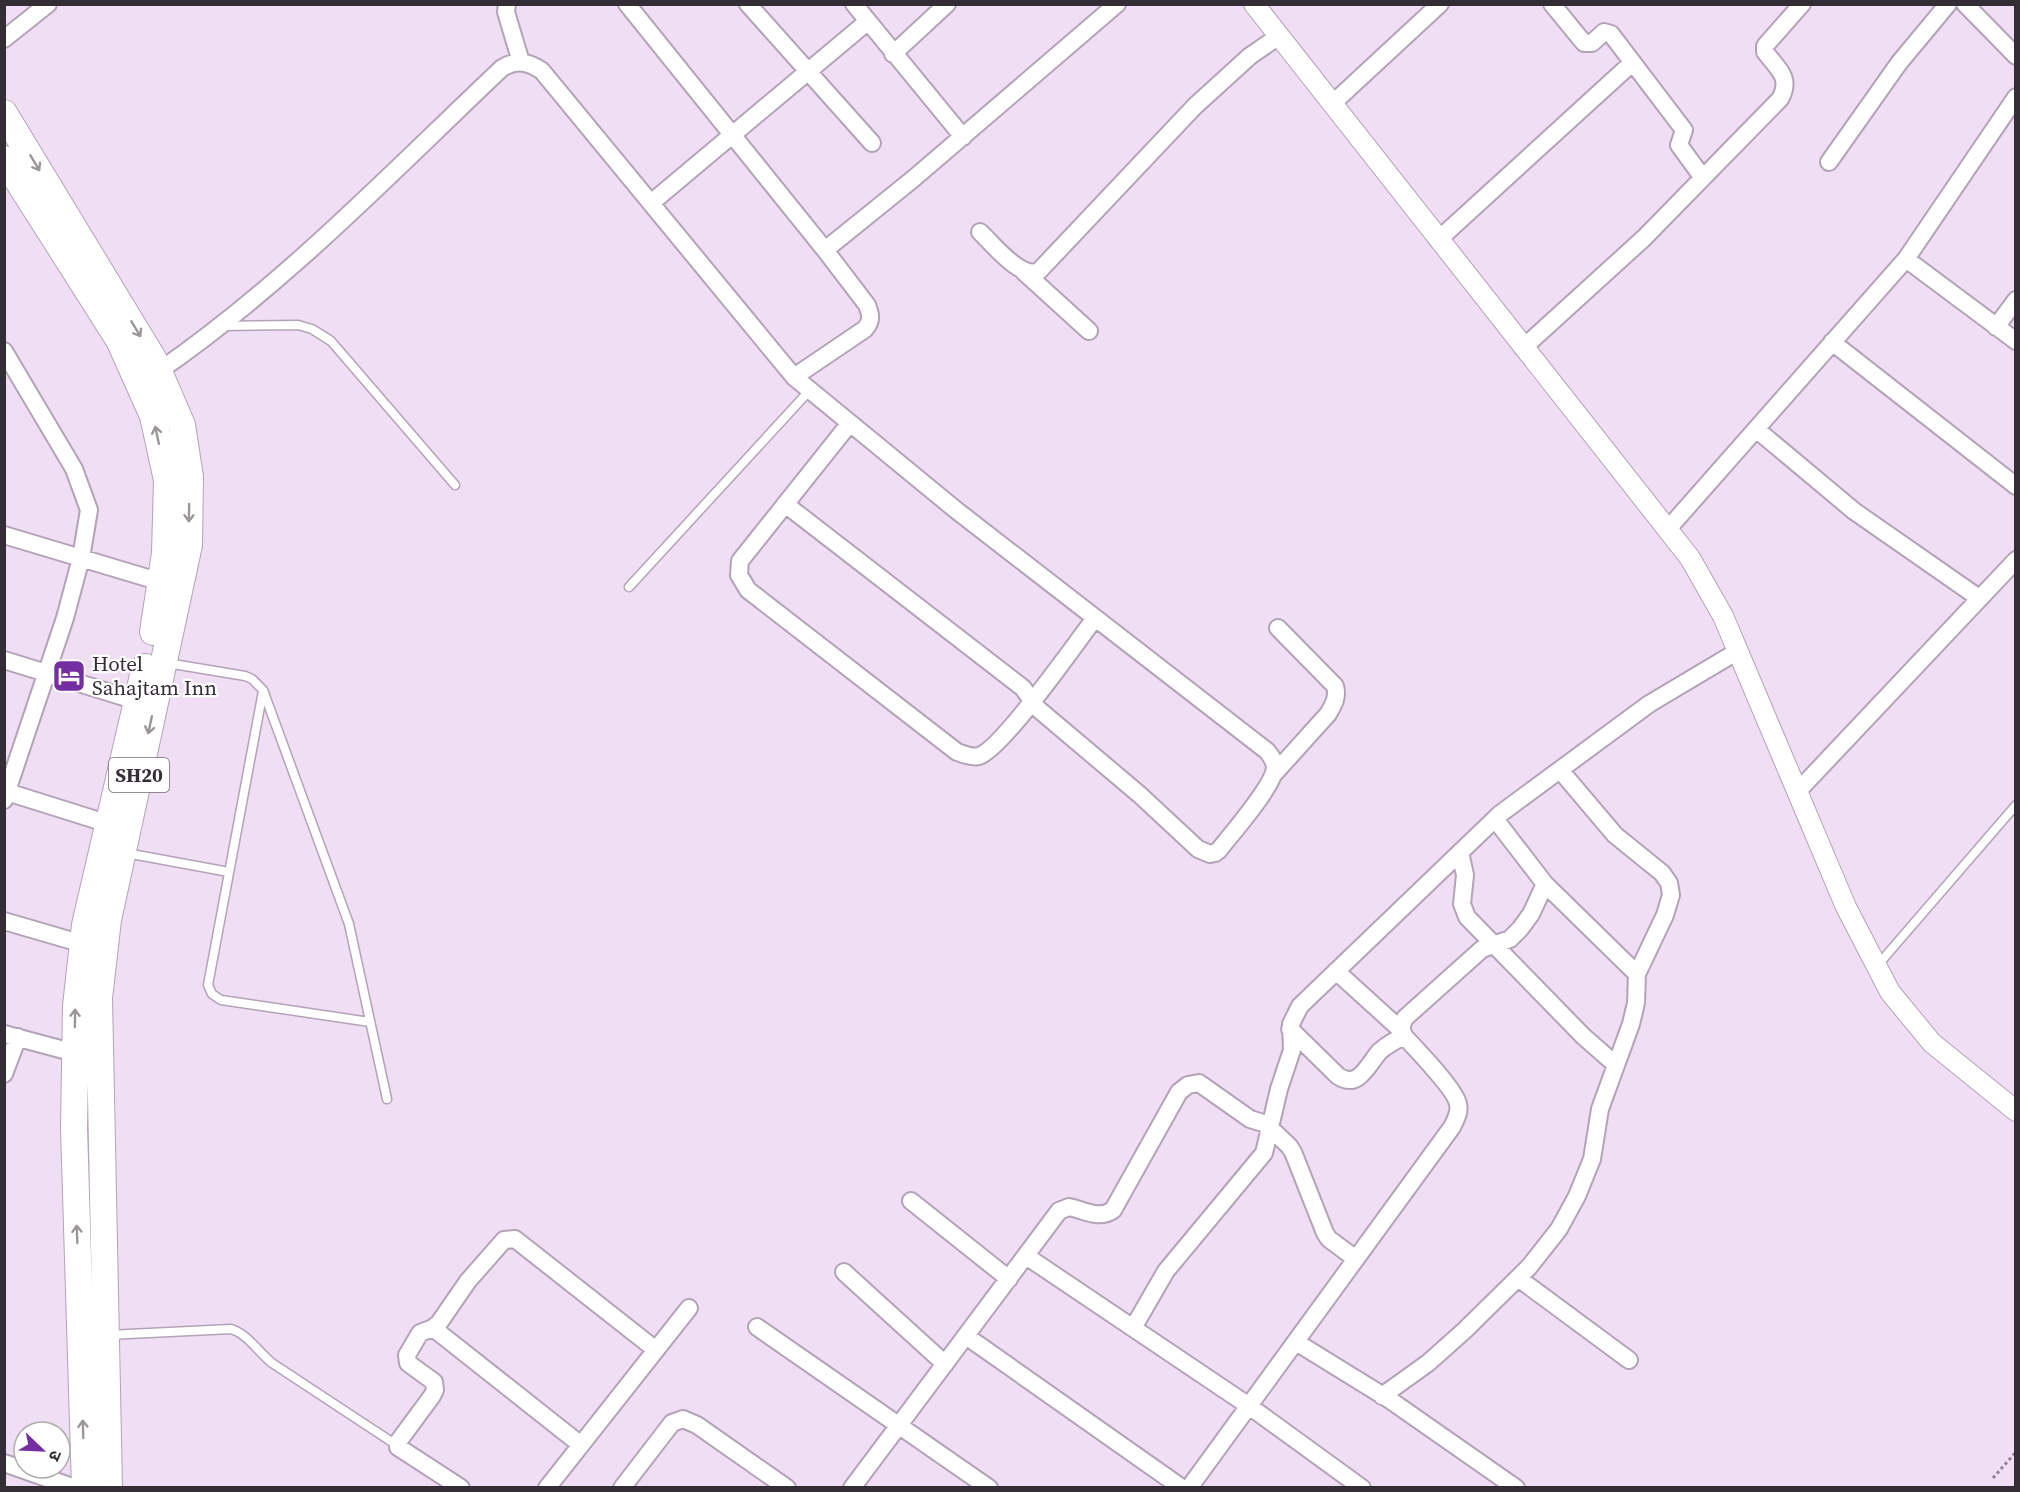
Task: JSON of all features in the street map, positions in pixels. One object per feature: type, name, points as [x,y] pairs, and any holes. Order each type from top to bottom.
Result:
[{"type":"main road","name":"SH20","points":[[4,113],[154,360],[182,425],[190,477],[189,544],[108,920],[99,998],[104,1335],[109,1488]]},
{"type":"main road","name":"SH20","points":[[4,159],[119,340],[153,416],[167,480],[165,553],[156,617],[85,925],[76,1006],[74,1128],[85,1488]]},
{"type":"street","points":[[4,39],[48,4]]},
{"type":"street","points":[[507,4],[506,12],[521,62]]},
{"type":"street","points":[[627,4],[867,305],[871,315],[870,323],[859,335],[794,377]]},
{"type":"street","points":[[748,4],[872,143]]},
{"type":"street","points":[[854,4],[963,137]]},
{"type":"street","points":[[893,54],[946,4]]},
{"type":"street","points":[[825,250],[963,137],[1117,4]]},
{"type":"street","points":[[1254,4],[1690,558],[1723,616],[1846,907],[1890,992],[1932,1043],[2016,1112]]},
{"type":"street","points":[[1552,4],[1581,41],[1590,44],[1604,32],[1611,34],[1684,130],[1679,145],[1703,178]]},
{"type":"street","points":[[1524,348],[1644,238],[1780,99],[1785,91],[1785,80],[1765,52],[1765,46],[1802,4]]},
{"type":"street","points":[[1829,162],[1899,63],[1948,4]]},
{"type":"street","points":[[1965,4],[2016,56]]},
{"type":"street","points":[[1332,104],[1438,5]]},
{"type":"street","points":[[651,203],[867,22]]},
{"type":"street","points":[[1023,272],[1034,274],[1046,266],[1195,106],[1250,56],[1279,36]]},
{"type":"street","points":[[159,371],[193,348],[304,255],[502,68],[510,63],[521,62],[534,66],[542,70],[794,377],[956,510],[1268,751],[1274,762],[1273,776]]},
{"type":"street","points":[[1438,240],[1632,63]]},
{"type":"street","points":[[1667,530],[1906,260],[2016,97]]},
{"type":"street","points":[[980,232],[1089,331]]},
{"type":"street","points":[[1906,260],[2016,341]]},
{"type":"street","points":[[1996,327],[2016,300]]},
{"type":"street","points":[[1832,342],[2016,486]]},
{"type":"street","points":[[4,351],[74,469],[89,510],[81,558],[65,618],[5,794],[109,824]]},
{"type":"street","points":[[850,423],[740,561],[739,575],[748,590],[957,752],[969,756],[979,756],[992,749],[1033,701],[1095,618]]},
{"type":"street","points":[[1756,429],[1854,512],[1979,598]]},
{"type":"street","points":[[785,504],[1023,688],[1046,716],[1204,852],[1215,853],[1220,850],[1273,776],[1335,703],[1337,693],[1335,686],[1278,628]]},
{"type":"street","points":[[4,535],[161,582]]},
{"type":"street","points":[[1797,792],[2016,560]]},
{"type":"street","points":[[1132,1328],[1166,1271],[1258,1162],[1267,1146],[1292,1050],[1290,1029],[1295,1012],[1495,819],[1649,704],[1738,651]]},
{"type":"street","points":[[4,660],[137,701]]},
{"type":"street","points":[[1382,1396],[1428,1363],[1465,1330],[1528,1268],[1559,1229],[1577,1196],[1592,1159],[1600,1109],[1632,1024],[1636,1003],[1637,974],[1665,915],[1671,895],[1669,883],[1653,864],[1615,835],[1560,770]]},
{"type":"street","points":[[1495,819],[1545,884],[1637,974]]},
{"type":"street","points":[[1460,852],[1465,875],[1462,904],[1464,912],[1583,1036],[1616,1065]]},
{"type":"street","points":[[1403,1034],[1401,1027],[1405,1018],[1482,950],[1510,939],[1521,929],[1545,884]]},
{"type":"street","points":[[4,921],[83,944]]},
{"type":"street","points":[[1189,1488],[1452,1127],[1458,1111],[1456,1096],[1403,1034],[1336,971]]},
{"type":"street","points":[[1290,1029],[1338,1076],[1351,1081],[1361,1076],[1382,1049],[1403,1034]]},
{"type":"street","points":[[4,1074],[11,1035],[75,1053]]},
{"type":"street","points":[[852,1488],[1059,1211],[1065,1208],[1076,1208],[1098,1215],[1108,1213],[1113,1209],[1179,1092],[1188,1084],[1199,1083],[1250,1119],[1266,1124],[1281,1137],[1293,1152],[1329,1239],[1356,1259]]},
{"type":"street","points":[[911,1201],[1009,1279]]},
{"type":"street","points":[[461,1488],[398,1446],[435,1390],[434,1382],[407,1360],[412,1344],[420,1333],[440,1323],[468,1281],[504,1240],[512,1238],[656,1350]]},
{"type":"street","points":[[1026,1256],[1249,1406],[1362,1488]]},
{"type":"street","points":[[844,1272],[945,1364]]},
{"type":"street","points":[[1518,1278],[1629,1360]]},
{"type":"street","points":[[547,1488],[689,1308]]},
{"type":"street","points":[[757,1327],[989,1488]]},
{"type":"street","points":[[433,1328],[581,1444]]},
{"type":"street","points":[[966,1336],[1182,1488]]},
{"type":"street","points":[[1296,1342],[1382,1396],[1507,1485]]},
{"type":"street","points":[[622,1488],[672,1423],[684,1419],[697,1425],[787,1488]]},
{"type":"street","points":[[4,1463],[75,1488]]},
{"type":"lane","points":[[219,326],[298,325],[312,329],[331,341],[454,485]]},
{"type":"lane","points":[[629,587],[810,390]]},
{"type":"lane","points":[[164,663],[245,676],[252,679],[263,690],[345,912],[387,1100]]},
{"type":"lane","points":[[263,690],[208,985],[212,994],[221,1000],[370,1022]]},
{"type":"lane","points":[[1877,966],[2016,805]]},
{"type":"lane","points":[[123,852],[229,872]]},
{"type":"lane","points":[[104,1335],[238,1330],[272,1363],[398,1446]]},
{"type":"path","points":[[1993,1478],[2016,1452]]},
{"type":"place","name":"Hotel Sahajtam Inn","points":[[69,676]]}]
